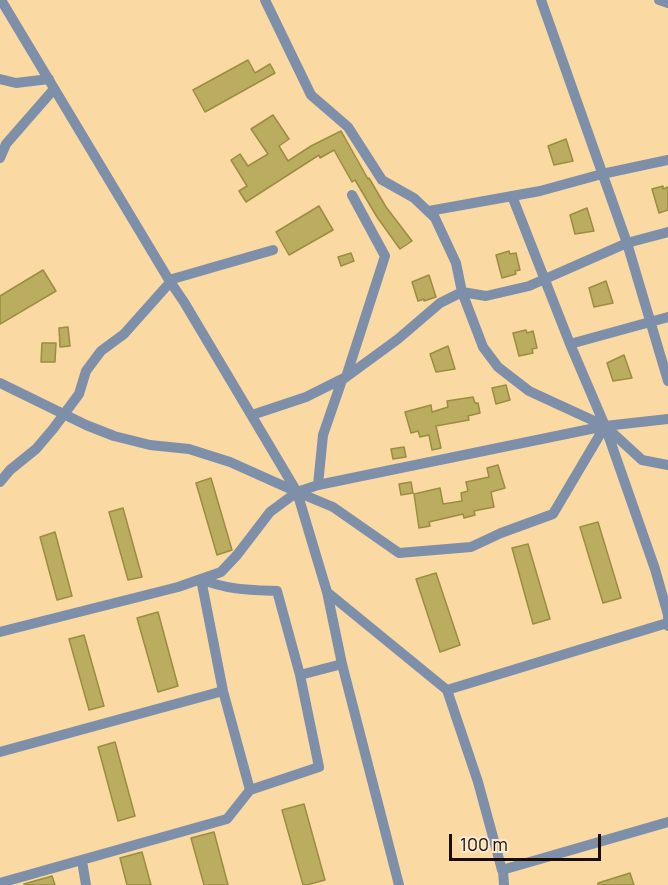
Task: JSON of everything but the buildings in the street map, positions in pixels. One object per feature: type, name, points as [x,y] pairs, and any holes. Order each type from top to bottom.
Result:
[{"type":"street","points":[[1,0],[297,492],[327,592],[342,664],[399,885]]},
{"type":"street","points":[[265,0],[311,94],[348,126],[382,180],[414,198],[429,211],[456,263],[462,292],[483,347],[498,368],[529,391],[605,426],[642,460],[668,465]]},
{"type":"street","points":[[541,0],[627,243],[668,381]]},
{"type":"street","points":[[659,0],[668,3]]},
{"type":"street","points":[[0,79],[16,83],[52,84]]},
{"type":"street","points":[[0,158],[6,144],[52,84]]},
{"type":"street","points":[[429,211],[512,196],[668,160]]},
{"type":"street","points":[[252,415],[306,397],[346,377],[385,256],[352,195]]},
{"type":"street","points":[[447,690],[668,620],[655,569],[605,426],[512,196]]},
{"type":"street","points":[[318,485],[323,435],[342,380],[398,339],[440,303],[462,292],[486,296],[529,286],[627,243],[668,232]]},
{"type":"street","points":[[0,482],[10,470],[36,449],[65,413],[79,394],[86,371],[102,351],[124,334],[171,280],[273,250]]},
{"type":"street","points":[[570,344],[668,317]]},
{"type":"street","points":[[0,383],[86,425],[114,436],[150,445],[189,449],[230,462],[333,507],[399,553],[471,547],[553,514],[605,426]]},
{"type":"street","points":[[0,632],[221,572],[270,512],[297,492],[318,485],[605,426],[668,419]]},
{"type":"street","points":[[0,883],[227,819],[250,790],[319,766],[300,675],[277,591],[236,590],[201,579]]},
{"type":"street","points":[[201,579],[224,691],[250,790]]},
{"type":"street","points":[[327,592],[447,690],[478,782],[503,870],[504,885]]},
{"type":"street","points":[[300,675],[342,664]]},
{"type":"street","points":[[0,752],[224,691]]},
{"type":"street","points":[[503,870],[668,822]]},
{"type":"street","points":[[82,861],[86,885]]}]
